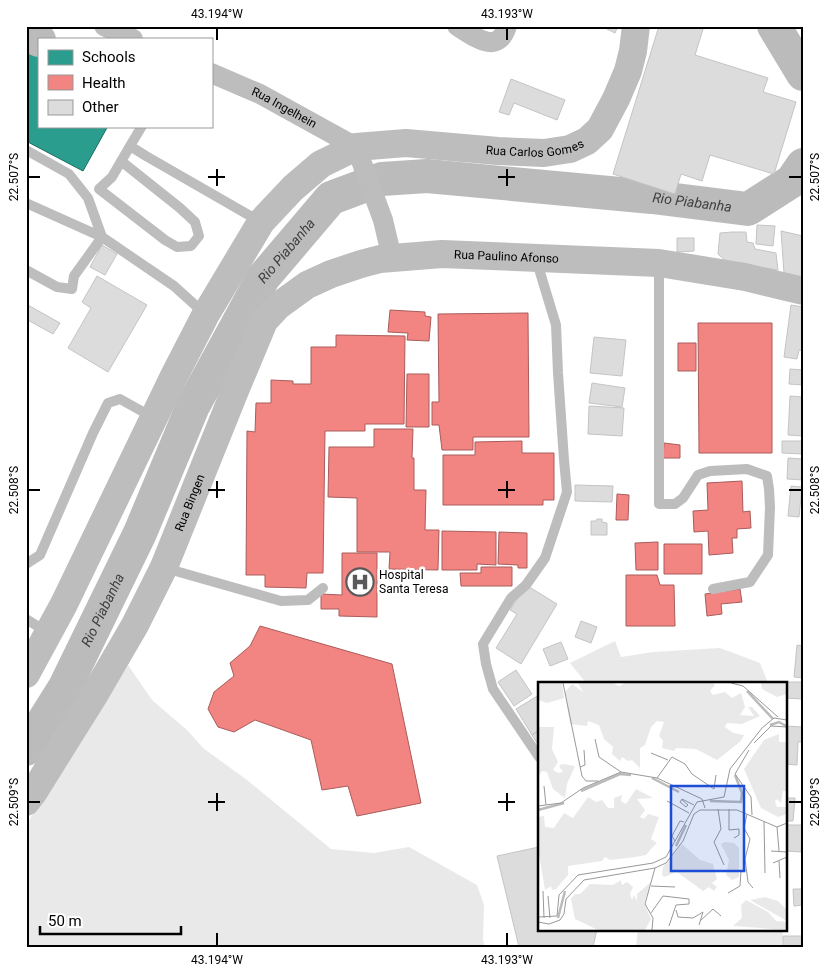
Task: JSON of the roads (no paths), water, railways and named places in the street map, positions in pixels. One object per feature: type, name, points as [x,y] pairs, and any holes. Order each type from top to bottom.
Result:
[{"type":"main road","name":"Rua Carlos Gomes","points":[[356,147],[406,143],[544,153],[570,150],[587,141],[600,129],[616,99],[634,51],[636,26]]},
{"type":"main road","points":[[26,674],[37,626],[64,604],[206,314],[261,222],[293,188],[321,164],[356,147]]},
{"type":"main road","name":"Rua Paulino Afonso","points":[[392,258],[442,254],[659,263],[746,277],[803,291]]},
{"type":"main road","name":"Rua Bingen","points":[[26,802],[96,692],[135,625],[164,567],[264,321],[278,306],[307,285],[331,274],[361,264],[392,258]]},
{"type":"street","points":[[104,26],[131,38]]},
{"type":"street","points":[[457,26],[478,39],[488,42],[498,40],[504,36],[507,26]]},
{"type":"street","name":"Rua Ingelhein","points":[[212,72],[260,94],[356,147]]},
{"type":"street","points":[[356,147],[383,220],[392,258]]},
{"type":"lane","points":[[88,198],[112,177],[141,128]]},
{"type":"lane","points":[[130,146],[261,222]]},
{"type":"lane","points":[[26,150],[69,174],[88,198],[102,237]]},
{"type":"lane","points":[[99,189],[165,240],[177,247],[191,246],[199,236],[195,222],[121,161]]},
{"type":"lane","points":[[26,203],[102,237],[174,286],[206,314]]},
{"type":"lane","points":[[26,270],[57,287],[72,289],[74,276],[102,237]]},
{"type":"lane","points":[[536,258],[556,325],[558,382],[567,492],[545,558],[526,585],[511,598],[484,644],[486,664],[493,689],[538,756]]},
{"type":"lane","points":[[659,263],[659,504],[675,504],[683,498],[698,475],[710,471],[747,469],[767,476],[770,507],[768,554],[750,582],[713,588]]},
{"type":"lane","points":[[26,564],[40,556],[93,433],[108,403],[120,399],[154,418]]},
{"type":"lane","points":[[164,567],[281,601],[308,600],[323,588]]},
{"type":"waterway","name":"Rio Piabanha","points":[[774,26],[803,74]]},
{"type":"waterway","points":[[26,33],[38,39]]},
{"type":"waterway","name":"Rio Piabanha","points":[[26,749],[65,687],[140,533],[193,406],[263,278],[331,198],[382,179],[427,176],[652,197],[748,209],[792,181],[803,165]]},
{"type":"place","name":"Hospital Santa Teresa","points":[[360,582]]}]
